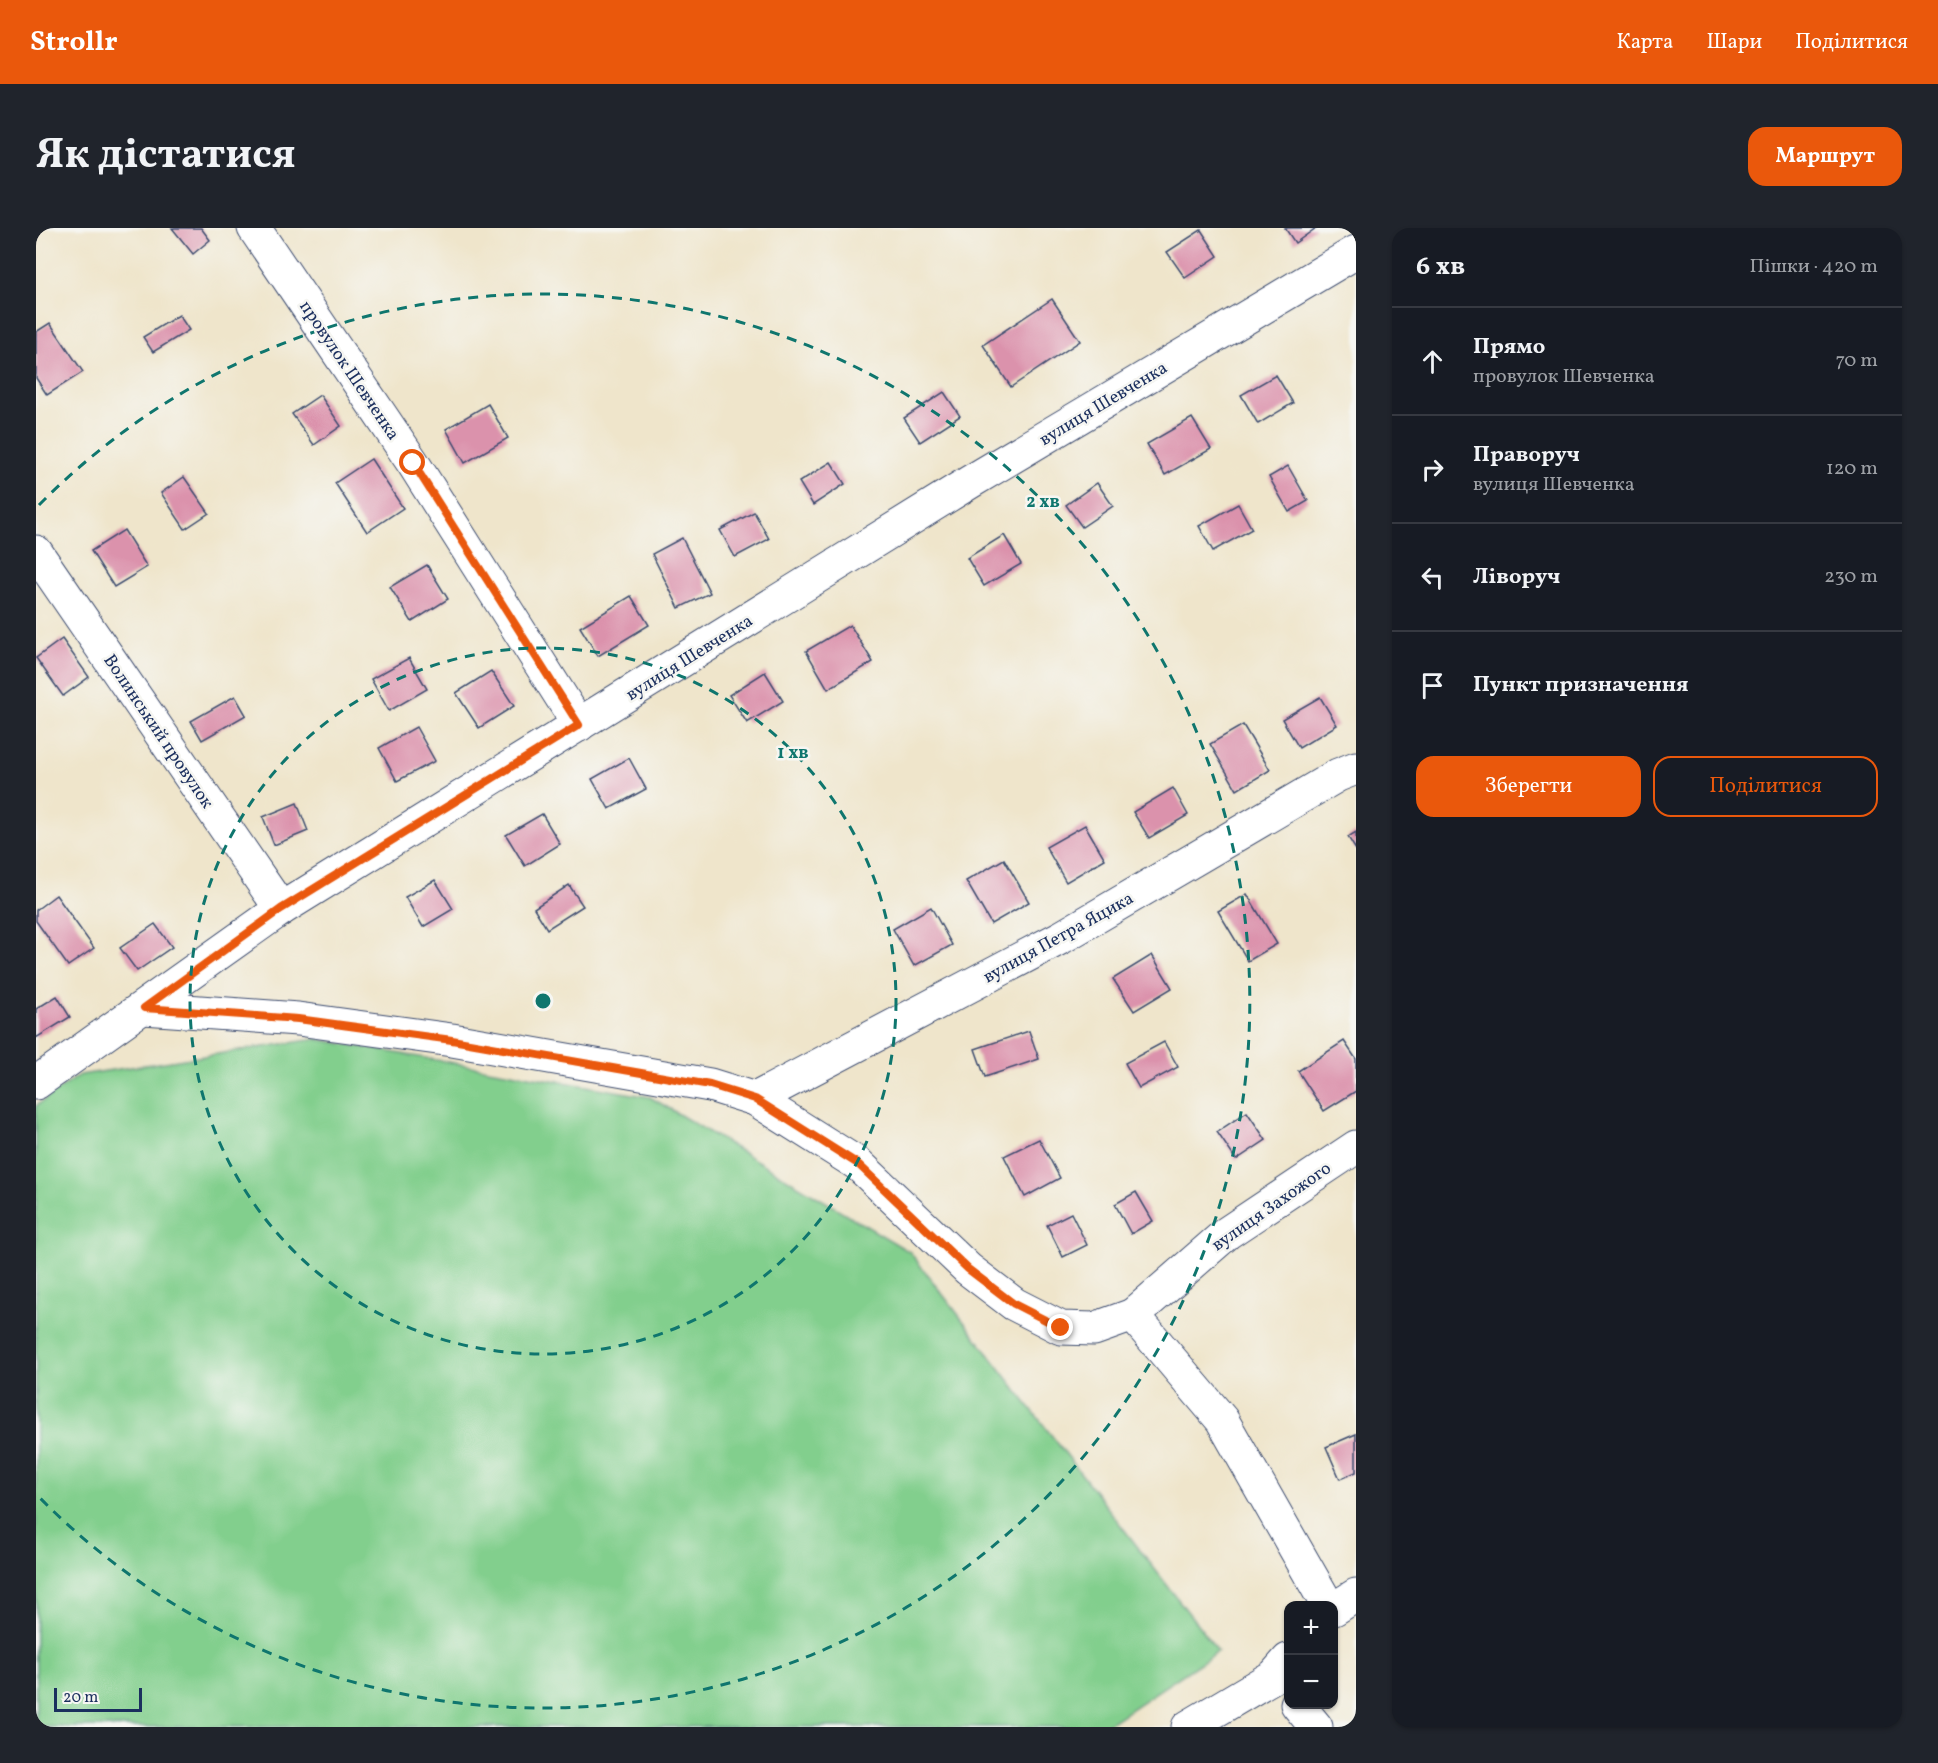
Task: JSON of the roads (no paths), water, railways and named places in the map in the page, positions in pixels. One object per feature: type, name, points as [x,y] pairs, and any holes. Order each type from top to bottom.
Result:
[{"type":"street","name":"провулок Шевченка","points":[[254,228],[413,463],[579,725]]},
{"type":"street","name":"вулиця Шевченка","points":[[36,1083],[281,909],[970,482],[1356,252]]},
{"type":"street","name":"Волинський провулок","points":[[36,552],[281,909]]},
{"type":"street","name":"вулиця Петра Яцика","points":[[755,1099],[1062,937],[1338,775],[1356,768]]},
{"type":"street","points":[[144,1008],[298,1019],[452,1040],[710,1085],[755,1099],[858,1164],[968,1269],[1014,1304],[1061,1328],[1094,1329],[1133,1315],[1222,1420],[1326,1601]]},
{"type":"street","name":"вулиця Захожого","points":[[1133,1315],[1227,1233],[1356,1147]]},
{"type":"street","points":[[1338,1606],[1356,1595]]},
{"type":"street","points":[[1188,1727],[1284,1677]]},
{"type":"street","points":[[1301,1709],[1316,1727]]}]
